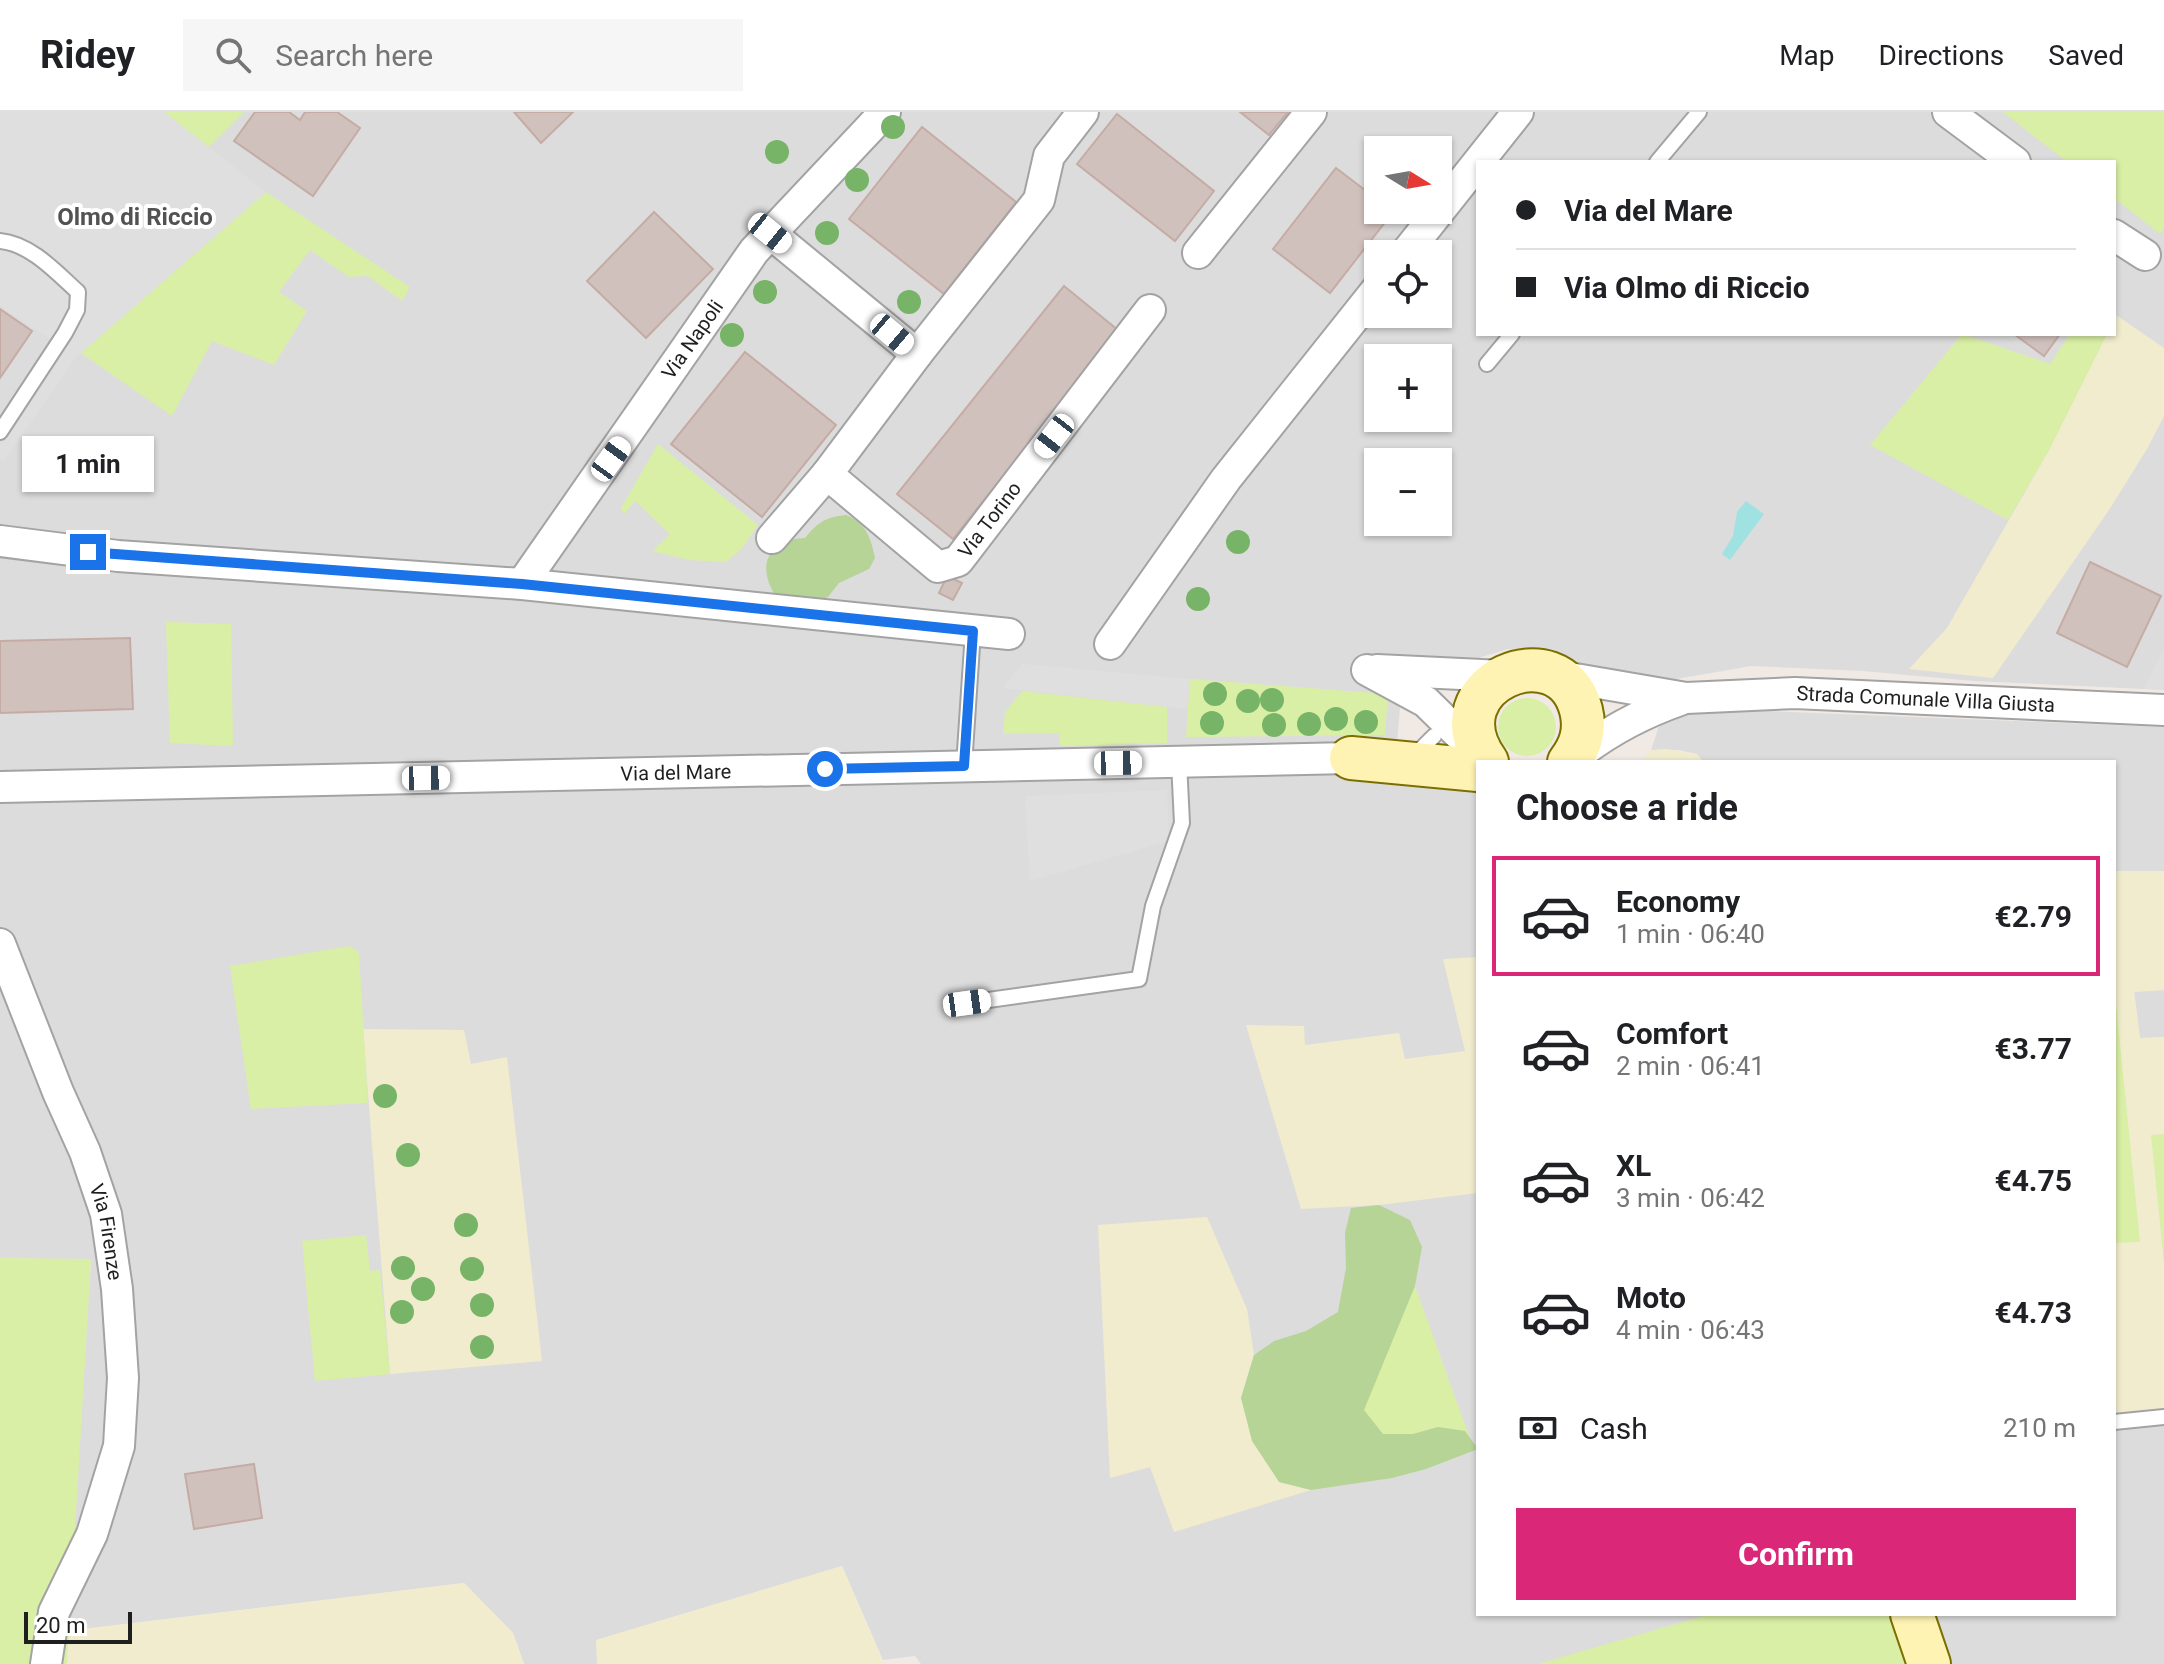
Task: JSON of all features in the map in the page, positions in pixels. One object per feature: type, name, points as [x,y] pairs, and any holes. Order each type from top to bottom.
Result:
[{"type":"street","name":"Via Napoli","points":[[522,584],[754,251],[885,112]]},
{"type":"street","points":[[772,538],[827,474],[1039,200],[1049,156],[1083,112]]},
{"type":"street","points":[[1198,253],[1311,112]]},
{"type":"street","points":[[1480,160],[1518,112]]},
{"type":"street","points":[[1948,112],[2012,160]]},
{"type":"street","points":[[1416,240],[1476,165]]},
{"type":"street","points":[[770,233],[917,354]]},
{"type":"street","points":[[2116,236],[2145,255]]},
{"type":"street","points":[[1110,644],[1226,479],[1364,306]]},
{"type":"street","name":"Via Torino","points":[[827,474],[938,567],[958,561],[1150,310]]},
{"type":"street","points":[[0,541],[118,556],[522,584],[1009,634]]},
{"type":"street","points":[[1485,760],[1426,702],[1367,670],[1503,676]]},
{"type":"street","points":[[1486,760],[1478,749],[1474,733],[1474,716],[1479,700],[1489,686],[1519,670],[1536,670],[1578,734]]},
{"type":"street","name":"Strada Comunale Villa Giusta","points":[[1686,698],[1795,693],[2164,710]]},
{"type":"street","points":[[1578,734],[1686,698]]},
{"type":"street","points":[[1578,734],[1686,698]]},
{"type":"street","points":[[1351,758],[1422,750],[1476,769]]},
{"type":"street","name":"Via del Mare","points":[[0,787],[1351,758]]},
{"type":"street","name":"Via Firenze","points":[[0,944],[85,1152],[106,1214],[117,1289],[123,1378],[119,1446],[92,1534],[54,1612],[46,1664]]},
{"type":"street","points":[[1913,1616],[1929,1664]]},
{"type":"lane","points":[[1659,160],[1699,112]]},
{"type":"lane","points":[[0,241],[12,242],[44,261],[78,292],[77,310],[65,333],[0,432]]},
{"type":"lane","points":[[1487,364],[1510,336]]},
{"type":"lane","points":[[964,766],[973,631]]},
{"type":"lane","points":[[967,1003],[1139,979],[1153,906],[1182,823],[1179,762]]},
{"type":"lane","points":[[2116,1422],[2164,1417]]},
{"type":"shaded area","points":[[0,112],[2164,112],[2164,690],[1751,666],[1665,681],[1589,675],[1551,653],[1534,648],[1508,649],[1459,664],[1404,663],[1394,777],[1476,783],[1476,1616],[1715,1616],[1563,1664],[921,1664],[915,1656],[883,1660],[842,1566],[597,1640],[597,1664],[524,1664],[513,1633],[464,1583],[67,1631],[91,1260],[0,1258]]},
{"type":"shaded area","points":[[0,112],[164,112],[266,192],[76,357],[4,461],[0,458],[0,445],[65,349],[0,306]]},
{"type":"shaded area","points":[[2116,315],[2164,348],[2164,416],[2147,449],[2109,510],[1993,678],[1909,669],[1947,628],[2049,450],[2106,336],[2116,336]]},
{"type":"shaded area","points":[[2164,649],[2164,690],[2144,689]]},
{"type":"shaded area","points":[[1022,664],[1190,679],[1187,709],[1003,688]]},
{"type":"shaded area","points":[[1716,709],[2164,727],[2164,871],[2116,871],[2116,760],[1702,760],[1697,754],[1679,750],[1651,750],[1660,723],[1672,716]]},
{"type":"shaded area","points":[[1651,750],[1697,754],[1702,760],[1642,760]]},
{"type":"shaded area","points":[[1167,790],[1169,841],[1030,881],[1025,796]]},
{"type":"shaded area","points":[[2116,871],[2164,871],[2164,990],[2134,992],[2140,1038],[2164,1037],[2164,1134],[2151,1135],[2164,1264],[2164,1409],[2116,1413],[2116,1243],[2140,1242],[2116,1003]]},
{"type":"shaded area","points":[[1476,957],[1476,1193],[1379,1205],[1301,1209],[1246,1025],[1304,1026],[1305,1045],[1399,1033],[1405,1059],[1465,1051],[1443,959]]},
{"type":"shaded area","points":[[2164,990],[2164,1037],[2140,1039],[2134,991]]},
{"type":"shaded area","points":[[363,1029],[464,1030],[471,1064],[507,1057],[542,1361],[390,1374]]},
{"type":"shaded area","points":[[1207,1217],[1247,1309],[1254,1355],[1241,1398],[1279,1482],[1311,1490],[1174,1532],[1150,1467],[1110,1478],[1098,1225]]},
{"type":"shaded area","points":[[2164,1409],[2164,1664],[1950,1664],[1934,1616],[2116,1616],[2116,1413]]},
{"type":"shaded area","points":[[842,1566],[884,1664],[597,1664],[596,1640]]},
{"type":"shaded area","points":[[464,1583],[513,1633],[524,1664],[67,1664],[67,1631]]},
{"type":"green space","points":[[164,112],[244,112],[209,147]]},
{"type":"green space","points":[[2003,112],[2164,112],[2164,228],[2160,234],[2116,200],[2116,160],[2064,160]]},
{"type":"green space","points":[[266,192],[410,287],[402,301],[368,276],[349,277],[310,250],[279,292],[307,311],[274,365],[212,341],[172,416],[81,353]]},
{"type":"green space","points":[[1960,336],[2050,364],[2069,336],[2106,336],[2049,450],[2008,520],[1870,445]]},
{"type":"green space","points":[[658,444],[758,525],[742,548],[726,562],[689,560],[652,551],[670,534],[635,501],[624,514],[621,508]]},
{"type":"green space","points":[[846,515],[863,527],[869,538],[875,558],[869,569],[839,583],[828,597],[814,603],[775,595],[769,584],[767,564],[775,549],[782,543],[805,538],[818,524],[828,519]]},
{"type":"green space","points":[[166,622],[231,624],[233,746],[170,743]]},
{"type":"green space","points":[[1190,679],[1388,694],[1385,735],[1186,737]]},
{"type":"green space","points":[[1022,691],[1167,707],[1167,743],[1060,746],[1059,733],[1003,734],[1005,713]]},
{"type":"green space","points":[[1527,698],[1538,700],[1547,707],[1554,716],[1554,738],[1547,747],[1538,754],[1527,756],[1516,754],[1507,747],[1500,738],[1498,727],[1500,716],[1507,707],[1516,700]]},
{"type":"green space","points":[[350,946],[359,953],[368,1103],[251,1109],[230,966]]},
{"type":"green space","points":[[2116,1003],[2140,1242],[2116,1243]]},
{"type":"green space","points":[[2164,1134],[2164,1264],[2151,1135]]},
{"type":"green space","points":[[1379,1205],[1410,1220],[1422,1247],[1415,1286],[1364,1410],[1383,1434],[1413,1434],[1438,1427],[1465,1431],[1476,1450],[1392,1478],[1311,1490],[1279,1482],[1252,1441],[1241,1398],[1254,1355],[1274,1341],[1306,1331],[1338,1312],[1346,1268],[1345,1233],[1351,1208]]},
{"type":"green space","points":[[366,1235],[370,1271],[380,1270],[390,1374],[315,1381],[302,1241]]},
{"type":"green space","points":[[0,1258],[91,1259],[67,1664],[0,1664]]},
{"type":"green space","points":[[1415,1286],[1469,1436],[1464,1431],[1438,1427],[1413,1434],[1383,1434],[1363,1410]]},
{"type":"green space","points":[[1703,1616],[1890,1616],[1907,1664],[1538,1664]]},
{"type":"water","points":[[1746,501],[1764,514],[1730,560],[1722,554],[1733,536],[1737,512]]},
{"type":"building","points":[[255,112],[289,112],[300,120],[305,112],[337,112],[360,128],[313,196],[234,141]]},
{"type":"building","points":[[514,112],[573,112],[541,143]]},
{"type":"building","points":[[1240,112],[1288,112],[1269,135]]},
{"type":"building","points":[[1117,114],[1214,191],[1175,241],[1077,164]]},
{"type":"building","points":[[922,127],[1016,202],[944,294],[849,219]]},
{"type":"building","points":[[1336,168],[1364,189],[1364,224],[1384,224],[1371,240],[1364,240],[1364,249],[1330,293],[1273,249]]},
{"type":"building","points":[[654,212],[713,269],[646,338],[587,281]]},
{"type":"building","points":[[1064,286],[1119,331],[953,539],[897,494]]},
{"type":"building","points":[[0,309],[32,331],[0,378]]},
{"type":"building","points":[[2017,336],[2059,336],[2044,356]]},
{"type":"building","points":[[745,352],[836,425],[762,517],[671,444]]},
{"type":"building","points":[[2090,562],[2161,596],[2127,667],[2057,633]]},
{"type":"building","points":[[947,576],[962,583],[953,600],[939,593]]},
{"type":"building","points":[[130,638],[133,709],[0,713],[0,641]]},
{"type":"building","points":[[254,1464],[262,1518],[194,1529],[185,1474]]},
{"type":"district","name":"Olmo di Riccio","points":[[135,217]]},
{"type":"route","points":[[88,552],[522,584],[973,631],[964,766],[825,769]]}]
